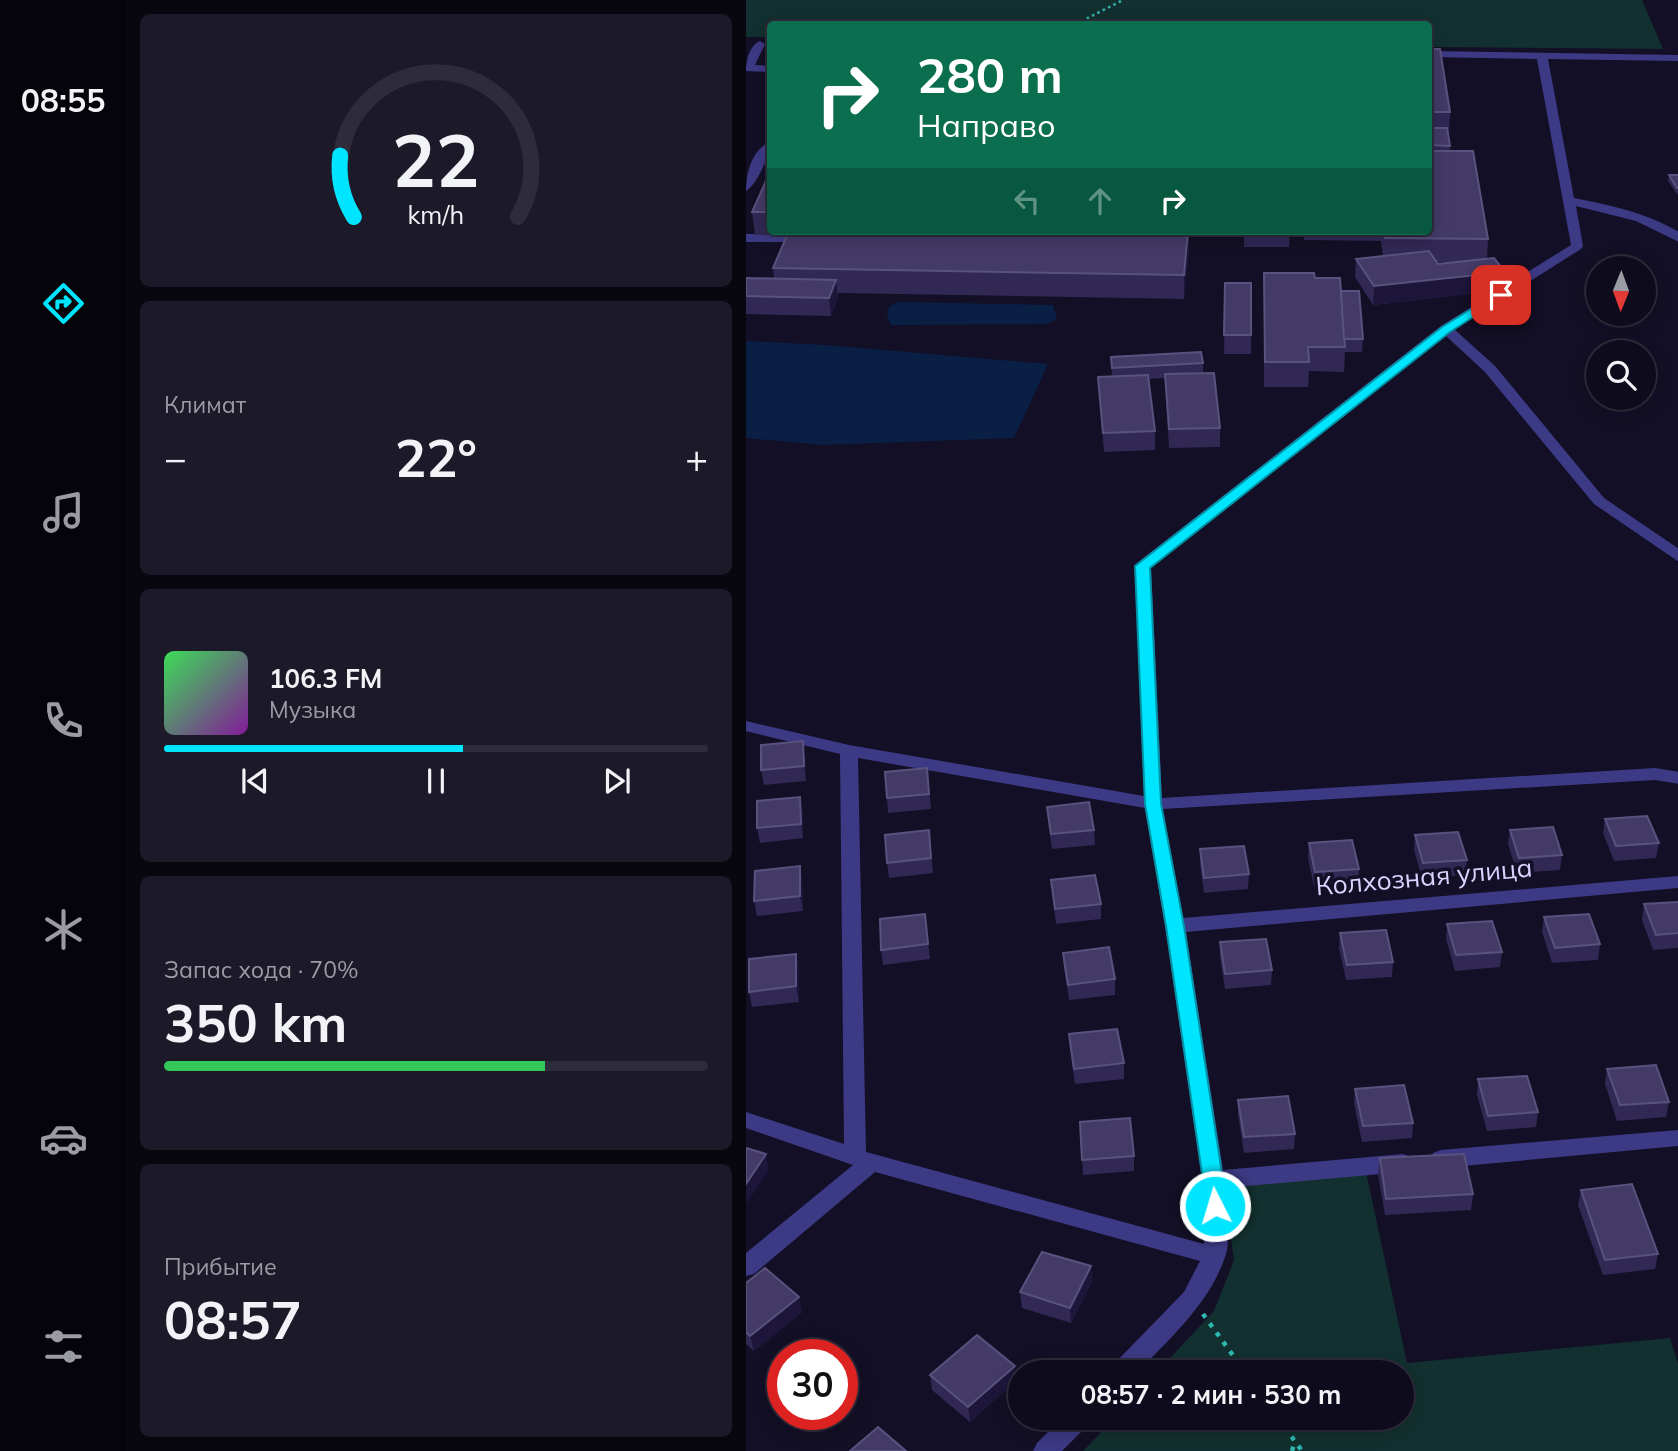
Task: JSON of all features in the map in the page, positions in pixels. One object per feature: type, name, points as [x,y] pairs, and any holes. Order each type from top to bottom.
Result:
[{"type":"street","points":[[746,43],[765,44]]},
{"type":"street","points":[[765,44],[748,68],[767,69]]},
{"type":"street","points":[[1432,54],[1679,58]]},
{"type":"street","points":[[1134,1360],[1192,1299],[1214,1256],[1216,1233],[1213,1180],[1175,926],[1153,804],[1143,566],[1446,329],[1577,246],[1542,56]]},
{"type":"street","points":[[746,187],[767,148]]},
{"type":"street","points":[[1570,201],[1606,208],[1668,231],[1679,238]]},
{"type":"street","points":[[746,237],[828,238]]},
{"type":"street","points":[[1446,329],[1490,369],[1599,501],[1679,557]]},
{"type":"street","points":[[746,726],[849,751],[1153,804],[1655,774],[1679,778]]},
{"type":"street","points":[[746,1267],[863,1159],[849,751]]},
{"type":"street","name":"Колхозная улица","points":[[1175,926],[1679,882]]},
{"type":"street","points":[[746,1120],[863,1159],[1214,1256]]},
{"type":"street","points":[[1213,1180],[1679,1138]]},
{"type":"street","points":[[1046,1451],[1066,1430]]},
{"type":"path","points":[[1082,21],[1123,0]]},
{"type":"path","points":[[1192,1299],[1236,1360]]},
{"type":"path","points":[[1287,1430],[1302,1451]]},
{"type":"path","points":[[1292,1451],[1295,1441]]},
{"type":"green space","points":[[746,0],[1642,0],[1663,49],[1432,47],[1432,21],[767,21],[767,37],[746,37]]},
{"type":"green space","points":[[1366,1172],[1406,1360],[1168,1360],[1214,1311],[1234,1260],[1223,1184]]},
{"type":"green space","points":[[1670,1338],[1678,1364],[1678,1451],[1083,1451],[1103,1430],[1414,1430],[1414,1362]]},
{"type":"water","points":[[897,302],[1053,305],[1057,319],[1047,324],[891,325],[887,316],[889,307]]},
{"type":"water","points":[[746,341],[1048,364],[1014,438],[823,445],[746,438]]},
{"type":"building","points":[[1432,49],[1440,49],[1450,112],[1432,112]]},
{"type":"building","points":[[1432,128],[1447,128],[1450,146],[1432,145]]},
{"type":"building","points":[[1432,151],[1473,151],[1488,239],[1385,238],[1385,235],[1432,235]]},
{"type":"building","points":[[1669,175],[1679,175],[1679,188],[1677,188]]},
{"type":"building","points":[[767,179],[767,212],[752,212]]},
{"type":"building","points":[[787,235],[1188,235],[1184,275],[773,268]]},
{"type":"building","points":[[1429,251],[1438,264],[1494,258],[1505,272],[1374,286],[1356,259]]},
{"type":"building","points":[[1264,273],[1314,273],[1315,278],[1340,278],[1345,347],[1308,347],[1309,362],[1265,362]]},
{"type":"building","points":[[746,278],[836,280],[829,298],[746,296]]},
{"type":"building","points":[[1225,283],[1251,283],[1251,335],[1224,335]]},
{"type":"building","points":[[1341,291],[1359,291],[1363,339],[1344,339]]},
{"type":"building","points":[[1201,352],[1203,363],[1112,368],[1111,357]]},
{"type":"building","points":[[1214,373],[1220,428],[1169,429],[1165,374]]},
{"type":"building","points":[[1148,375],[1155,431],[1103,433],[1098,377]]},
{"type":"building","points":[[803,741],[804,766],[761,770],[761,745]]},
{"type":"building","points":[[927,768],[929,794],[887,798],[885,772]]},
{"type":"building","points":[[800,797],[801,824],[757,828],[757,801]]},
{"type":"building","points":[[1089,802],[1094,830],[1051,834],[1047,807]]},
{"type":"building","points":[[1647,816],[1659,843],[1616,846],[1605,819]]},
{"type":"building","points":[[1553,827],[1562,855],[1519,858],[1510,830]]},
{"type":"building","points":[[929,830],[931,858],[887,863],[885,835]]},
{"type":"building","points":[[1458,832],[1467,860],[1423,863],[1415,835]]},
{"type":"building","points":[[1352,840],[1359,869],[1315,872],[1309,843]]},
{"type":"building","points":[[1244,846],[1249,874],[1204,878],[1200,849]]},
{"type":"building","points":[[800,866],[800,896],[754,901],[755,871]]},
{"type":"building","points":[[1095,875],[1101,904],[1055,909],[1051,880]]},
{"type":"building","points":[[1679,902],[1679,933],[1656,935],[1644,904]]},
{"type":"building","points":[[925,914],[928,944],[881,950],[880,919]]},
{"type":"building","points":[[1589,914],[1600,944],[1555,948],[1544,917]]},
{"type":"building","points":[[1492,921],[1502,952],[1456,955],[1447,924]]},
{"type":"building","points":[[1386,930],[1393,962],[1347,965],[1340,933]]},
{"type":"building","points":[[1266,939],[1272,970],[1225,974],[1220,942]]},
{"type":"building","points":[[1109,947],[1115,979],[1068,985],[1063,953]]},
{"type":"building","points":[[796,954],[796,986],[749,992],[749,959]]},
{"type":"building","points":[[1117,1029],[1124,1063],[1074,1069],[1069,1034]]},
{"type":"building","points":[[1656,1065],[1669,1102],[1620,1105],[1607,1069]]},
{"type":"building","points":[[1527,1076],[1538,1112],[1488,1116],[1478,1079]]},
{"type":"building","points":[[1404,1085],[1413,1123],[1363,1126],[1355,1089]]},
{"type":"building","points":[[1288,1096],[1295,1134],[1244,1137],[1238,1100]]},
{"type":"building","points":[[1130,1118],[1134,1156],[1082,1160],[1080,1122]]},
{"type":"building","points":[[746,1148],[766,1154],[746,1184]]},
{"type":"building","points":[[1464,1154],[1473,1194],[1386,1199],[1380,1158]]},
{"type":"building","points":[[1632,1184],[1658,1254],[1605,1260],[1581,1190]]},
{"type":"building","points":[[1042,1252],[1091,1266],[1070,1308],[1020,1292]]},
{"type":"building","points":[[765,1268],[799,1297],[750,1336],[746,1332],[746,1283]]},
{"type":"building","points":[[977,1335],[1008,1360],[1008,1372],[968,1407],[930,1375]]},
{"type":"building","points":[[878,1427],[906,1451],[850,1451]]},
{"type":"route","points":[[1215,1206],[1175,926],[1153,804],[1143,566],[1446,329],[1501,295]]}]
